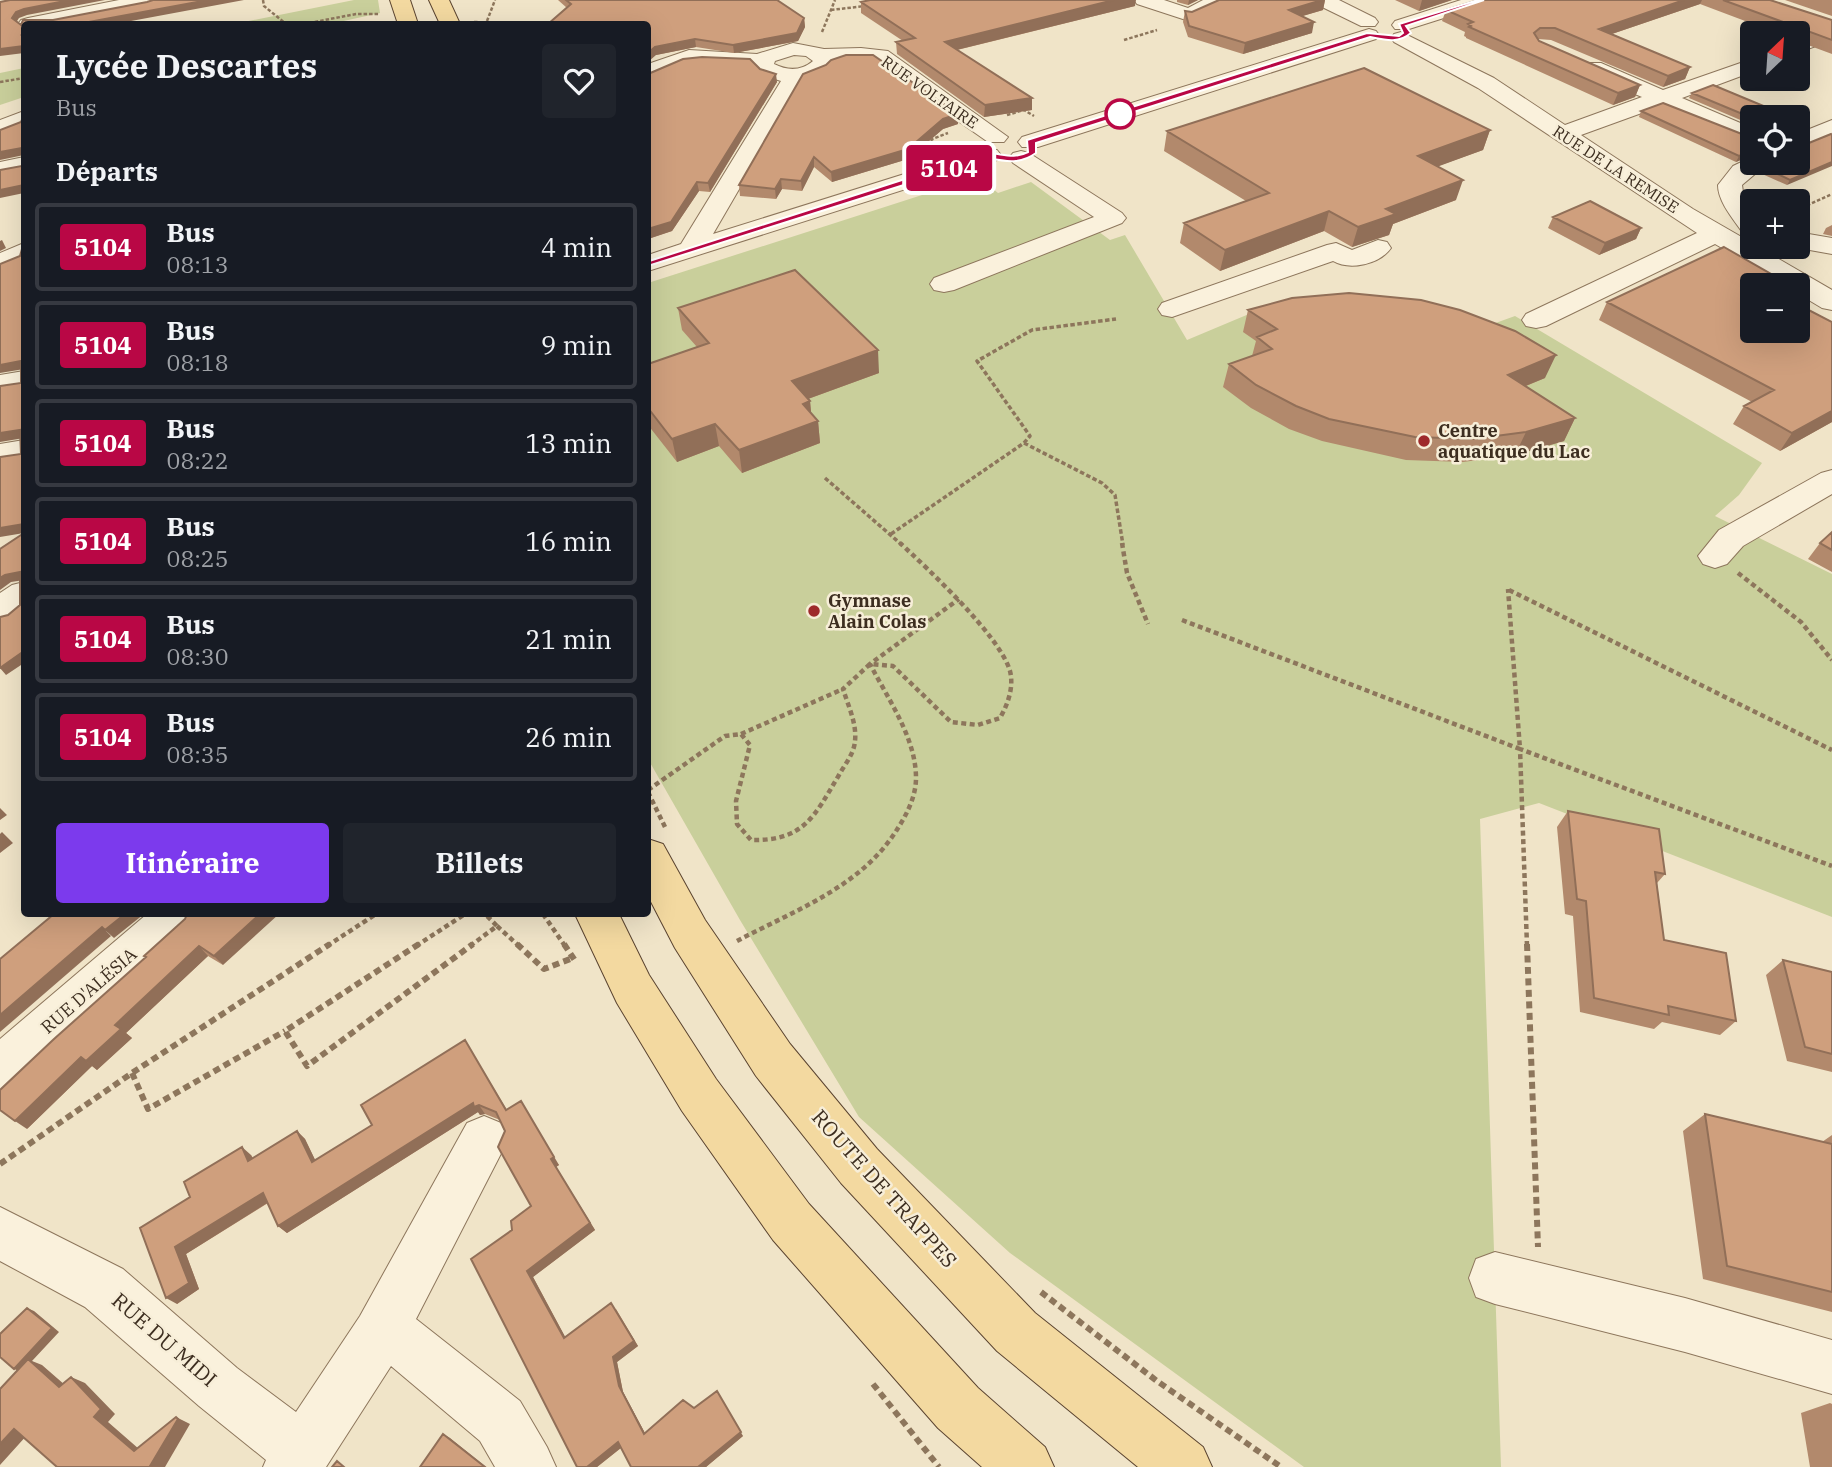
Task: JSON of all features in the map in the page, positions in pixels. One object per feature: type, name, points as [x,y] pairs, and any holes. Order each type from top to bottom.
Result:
[{"type":"main road","points":[[400,0],[407,21]]},
{"type":"main road","points":[[439,0],[456,21]]},
{"type":"main road","name":"ROUTE DE TRAPPES","points":[[658,845],[690,934],[773,1060],[859,1166],[1016,1332],[1183,1467]]},
{"type":"main road","points":[[598,917],[633,989],[699,1095],[791,1222],[958,1408],[1025,1467]]},
{"type":"street","points":[[50,21],[149,0]]},
{"type":"street","points":[[1144,0],[1189,15],[1219,0]]},
{"type":"street","points":[[1324,0],[1389,39],[1481,0]]},
{"type":"street","points":[[1026,150],[1369,28]]},
{"type":"street","name":"RUE DE LA REMISE","points":[[1401,32],[1486,83],[1563,134],[1737,233],[1832,302]]},
{"type":"street","points":[[1810,42],[1832,33]]},
{"type":"street","name":"RUE VOLTAIRE","points":[[651,70],[697,56],[734,62],[765,57],[782,50],[880,56],[992,146]]},
{"type":"street","points":[[765,57],[762,61],[766,69],[782,75],[795,75],[821,67],[824,62],[817,53]]},
{"type":"street","points":[[1579,62],[1740,132]]},
{"type":"street","points":[[1563,134],[1740,70]]},
{"type":"street","points":[[692,248],[795,75]]},
{"type":"street","points":[[0,128],[21,119]]},
{"type":"street","points":[[1810,146],[1831,127]]},
{"type":"street","points":[[651,262],[992,146],[1011,136],[1113,218],[943,284]]},
{"type":"street","points":[[0,169],[21,165]]},
{"type":"street","points":[[1536,320],[1737,233],[1747,215],[1728,191],[1728,183],[1740,173]]},
{"type":"street","points":[[1810,242],[1832,246]]},
{"type":"street","points":[[1172,309],[1336,251],[1350,260],[1378,248]]},
{"type":"street","points":[[0,263],[21,252]]},
{"type":"street","points":[[0,383],[21,380]]},
{"type":"street","points":[[0,454],[21,450]]},
{"type":"street","points":[[1715,556],[1731,538],[1830,482]]},
{"type":"street","points":[[0,611],[21,596]]},
{"type":"street","name":"RUE D'ALÉSIA","points":[[0,1069],[174,917]]},
{"type":"street","points":[[297,1460],[379,1335],[484,1140]]},
{"type":"street","name":"RUE DU MIDI","points":[[0,1233],[104,1287],[297,1460]]},
{"type":"street","points":[[1517,1284],[1685,1325],[1832,1367]]},
{"type":"street","points":[[379,1335],[403,1341],[500,1421],[527,1467]]},
{"type":"path","points":[[262,0],[264,6],[282,21]]},
{"type":"path","points":[[487,21],[495,0]]},
{"type":"path","points":[[817,53],[835,0]]},
{"type":"path","points":[[831,10],[867,6]]},
{"type":"path","points":[[320,21],[356,14],[380,14]]},
{"type":"path","points":[[0,82],[21,78]]},
{"type":"path","points":[[1810,204],[1832,194]]},
{"type":"path","points":[[891,534],[1024,443],[1030,436],[977,361],[1032,330],[1116,319]]},
{"type":"path","points":[[1024,443],[1102,483],[1115,495],[1127,573],[1148,624]]},
{"type":"path","points":[[825,478],[891,534],[959,599],[997,648],[1010,673],[1010,703],[1000,718],[978,725],[951,722],[893,666],[870,664]]},
{"type":"path","points":[[1715,556],[1801,622],[1832,660]]},
{"type":"path","points":[[1517,1284],[1520,749],[1508,589],[1832,750]]},
{"type":"path","points":[[651,789],[725,736],[741,734],[843,689],[870,664],[959,599]]},
{"type":"path","points":[[1182,620],[1832,866]]},
{"type":"path","points":[[730,944],[853,879],[886,846],[911,808],[916,779],[905,737],[870,664]]},
{"type":"path","points":[[741,734],[750,745],[736,801],[737,824],[751,840],[774,842],[802,830],[819,809],[855,745],[851,715],[843,689]]},
{"type":"path","points":[[651,807],[658,845]]},
{"type":"path","points":[[0,1164],[132,1073],[371,917]]},
{"type":"path","points":[[132,1073],[148,1109],[285,1031],[460,917]]},
{"type":"path","points":[[488,917],[544,969],[573,958]]},
{"type":"path","points":[[285,1031],[307,1066],[497,926]]},
{"type":"path","points":[[1031,1284],[1157,1381],[1281,1467]]},
{"type":"green space","points":[[354,0],[378,0],[380,13],[344,21],[249,21]]},
{"type":"green space","points":[[21,69],[21,98],[0,105],[0,73]]},
{"type":"green space","points":[[978,177],[998,193],[1031,182],[1110,240],[1125,235],[1187,340],[1268,306],[1329,294],[1365,294],[1400,299],[1479,329],[1515,316],[1762,463],[1739,495],[1715,516],[1832,574],[1832,917],[1539,803],[1480,819],[1501,1467],[1304,1467],[1010,1253],[859,1117],[740,920],[651,764],[651,282]]},
{"type":"building","points":[[70,0],[16,12],[12,18],[21,25],[21,46],[0,49],[0,2]]},
{"type":"building","points":[[153,0],[208,0],[94,21],[23,21],[53,20]]},
{"type":"building","points":[[566,0],[777,0],[804,18],[797,33],[733,45],[695,39],[655,47],[651,50],[651,21],[551,21],[571,4]]},
{"type":"building","points":[[1114,0],[945,42],[1032,98],[985,105],[896,42],[915,38],[861,2]]},
{"type":"building","points":[[1219,0],[1322,0],[1289,10],[1314,22],[1245,43],[1189,26],[1185,11],[1192,12]]},
{"type":"building","points":[[1478,0],[1684,0],[1599,29],[1690,67],[1668,76],[1555,28],[1540,28],[1534,33],[1539,41],[1640,85],[1618,93],[1469,27],[1471,26],[1468,24],[1473,22],[1446,10]]},
{"type":"building","points":[[1723,0],[1770,0],[1832,20],[1832,40],[1810,32],[1810,21],[1780,21]]},
{"type":"building","points":[[846,55],[873,55],[958,114],[943,119],[908,149],[831,172],[814,157],[801,181],[781,179],[775,189],[739,185],[803,74]]},
{"type":"building","points":[[683,59],[750,59],[760,69],[776,74],[708,183],[697,182],[671,222],[651,228],[651,73]]},
{"type":"building","points":[[1364,68],[1490,130],[1418,156],[1463,180],[1386,209],[1396,214],[1358,227],[1329,211],[1225,250],[1184,223],[1269,193],[1167,131]]},
{"type":"building","points":[[1713,85],[1761,105],[1740,105],[1740,113],[1692,93]]},
{"type":"building","points":[[1663,103],[1740,133],[1740,156],[1739,156],[1641,111]]},
{"type":"building","points":[[21,122],[21,148],[0,152],[0,130]]},
{"type":"building","points":[[1831,134],[1832,162],[1810,171],[1810,143]]},
{"type":"building","points":[[21,166],[21,186],[0,190],[0,170]]},
{"type":"building","points":[[1780,175],[1802,175],[1790,180]]},
{"type":"building","points":[[1590,201],[1641,228],[1605,243],[1553,217]]},
{"type":"building","points":[[1724,247],[1740,256],[1740,259],[1745,259],[1769,273],[1740,273],[1740,343],[1810,343],[1810,311],[1832,322],[1832,411],[1792,433],[1744,406],[1774,390],[1607,302]]},
{"type":"building","points":[[21,252],[21,361],[0,365],[0,264],[20,256]]},
{"type":"building","points":[[795,270],[878,350],[792,381],[810,401],[803,404],[818,421],[739,450],[715,424],[672,439],[651,412],[651,363],[709,343],[678,308]]},
{"type":"building","points":[[1349,293],[1421,300],[1460,310],[1515,331],[1556,355],[1508,375],[1575,418],[1526,432],[1473,439],[1415,437],[1329,419],[1296,406],[1256,385],[1229,364],[1272,349],[1257,337],[1277,329],[1248,310],[1292,298]]},
{"type":"building","points":[[21,383],[21,454],[20,430],[0,433],[0,386]]},
{"type":"building","points":[[21,454],[21,524],[0,528],[0,457]]},
{"type":"building","points":[[1832,532],[1832,550],[1820,543]]},
{"type":"building","points":[[21,535],[21,653],[0,668],[0,617],[8,615],[20,605],[20,572],[0,578],[0,549]]},
{"type":"building","points":[[1568,811],[1659,829],[1665,874],[1655,872],[1664,940],[1726,953],[1736,1021],[1668,1006],[1669,1015],[1594,998],[1586,901],[1577,899]]},
{"type":"building","points":[[50,917],[121,917],[105,930],[102,927],[0,1015],[0,959]]},
{"type":"building","points":[[257,917],[214,956],[199,946],[115,1025],[121,1029],[86,1061],[81,1057],[15,1121],[0,1110],[0,1090],[185,919]]},
{"type":"building","points":[[1783,960],[1832,972],[1832,1054],[1805,1047]]},
{"type":"building","points":[[465,1040],[506,1110],[521,1101],[554,1157],[551,1159],[590,1223],[527,1271],[564,1338],[611,1303],[634,1341],[613,1357],[619,1386],[644,1434],[683,1400],[694,1408],[717,1391],[741,1432],[698,1467],[631,1467],[618,1442],[587,1467],[577,1467],[471,1259],[512,1230],[511,1221],[531,1206],[498,1147],[505,1131],[496,1112],[479,1105],[474,1107],[473,1103],[278,1226],[263,1193],[175,1247],[189,1283],[166,1298],[140,1228],[190,1197],[184,1182],[242,1147],[248,1161],[297,1131],[312,1162],[372,1125],[361,1105]]},
{"type":"building","points":[[1705,1114],[1832,1144],[1832,1292],[1727,1266]]},
{"type":"building","points":[[27,1308],[52,1328],[14,1369],[0,1357],[0,1334]]},
{"type":"building","points":[[28,1359],[59,1387],[71,1377],[101,1409],[94,1417],[134,1451],[176,1417],[178,1419],[151,1467],[57,1467],[14,1429],[0,1444],[0,1389]]},
{"type":"building","points":[[443,1434],[485,1467],[420,1467]]},
{"type":"building","points":[[337,1461],[344,1467],[332,1467]]},
{"type":"bus line","name":"5104","points":[[651,262],[989,155],[1007,160],[1021,158],[1032,153],[1034,149],[1030,142],[1369,35],[1389,39],[1401,38],[1407,33],[1402,25],[1481,0]]},
{"type":"place","name":"Centre aquatique du Lac","points":[[1424,441]]},
{"type":"place","name":"Gymnase Alain Colas","points":[[814,611]]}]
